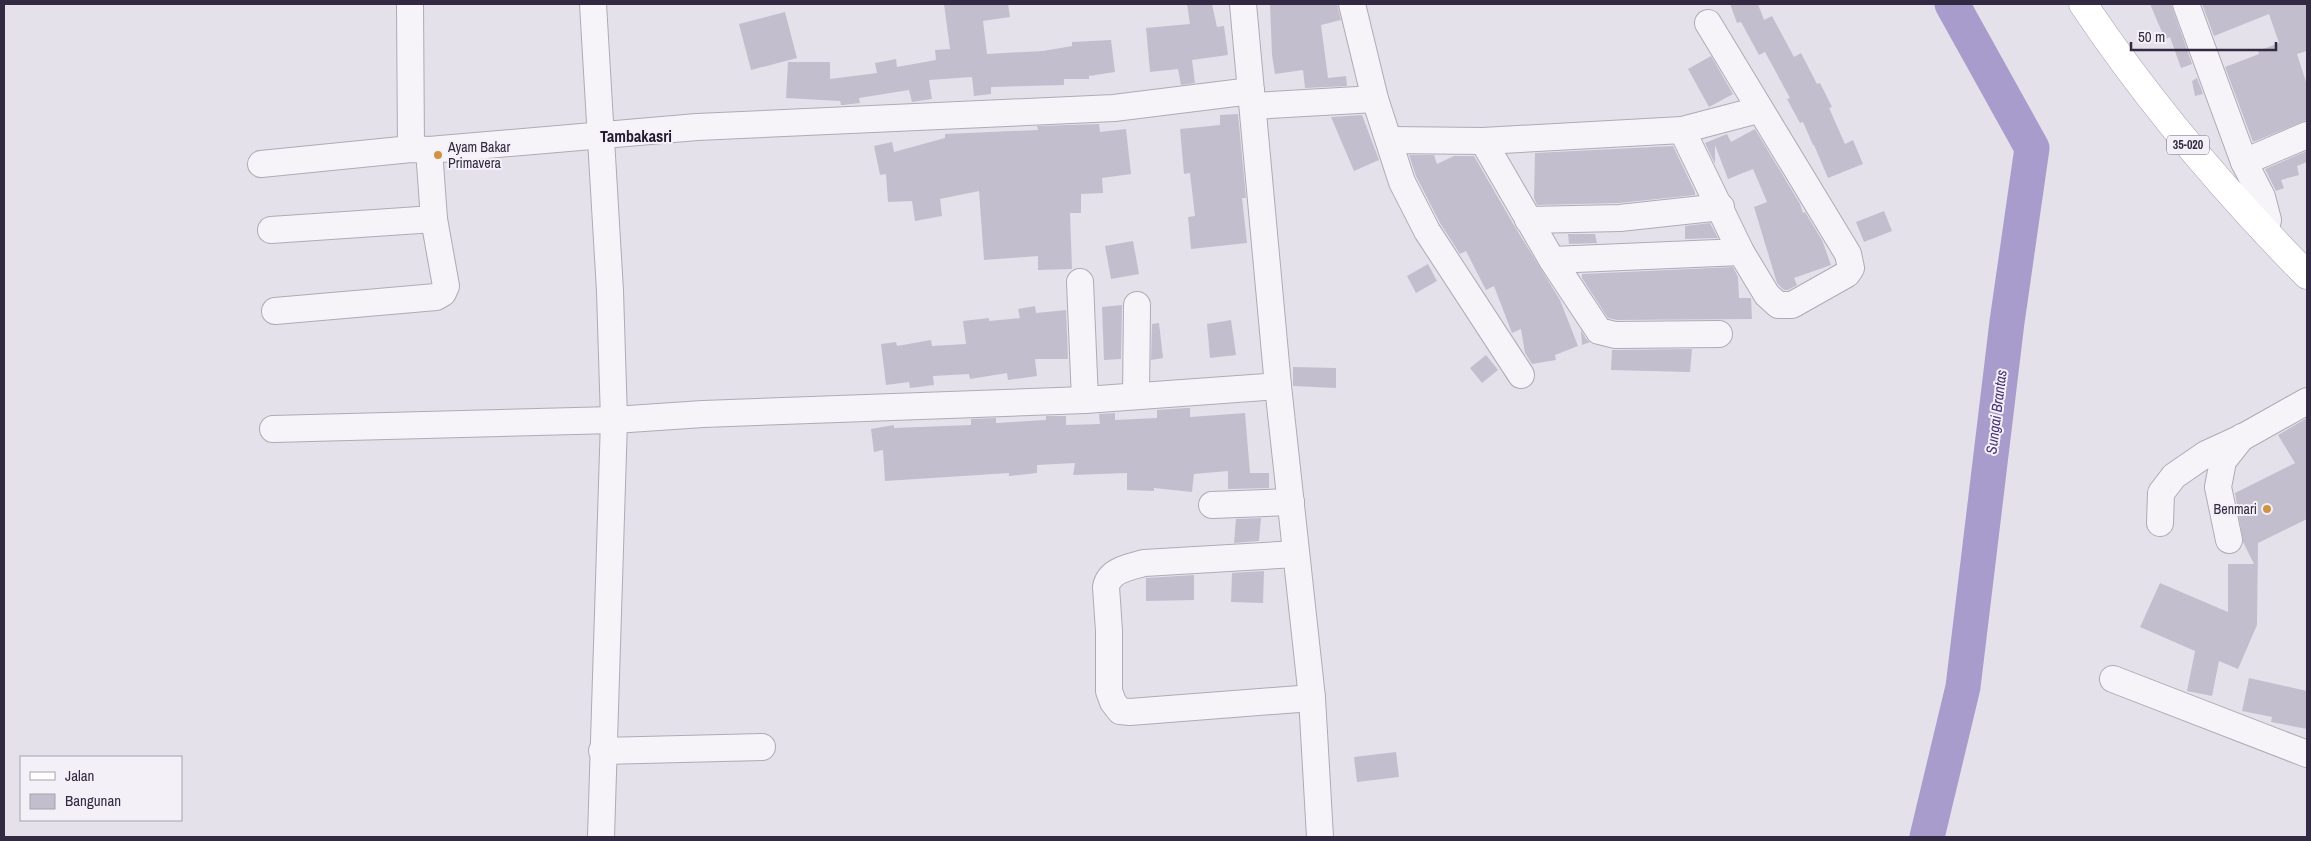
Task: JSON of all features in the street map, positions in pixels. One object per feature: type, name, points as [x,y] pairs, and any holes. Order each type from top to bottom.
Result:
[{"type":"main road","name":"35-020","points":[[2083,4],[2118,55],[2182,136],[2265,232],[2307,275]]},
{"type":"street","points":[[276,311],[436,297],[443,293],[446,286],[420,149],[410,4]]},
{"type":"street","points":[[593,4],[610,291],[614,420],[602,750],[601,837]]},
{"type":"street","points":[[1243,4],[1278,386],[1312,698],[1320,837]]},
{"type":"street","points":[[1352,4],[1375,99],[1402,182],[1427,231],[1521,375]]},
{"type":"street","points":[[2186,4],[2244,162],[2262,197],[2268,220],[2265,232]]},
{"type":"street","points":[[1682,130],[1721,207],[1741,252],[1767,295],[1778,305],[1792,305],[1846,274],[1851,268],[1848,254],[1758,110],[1708,23]]},
{"type":"street","points":[[261,164],[420,149],[697,127],[1114,108],[1252,98],[1375,99]]},
{"type":"street","points":[[1389,140],[1483,141],[1682,130],[1758,110]]},
{"type":"street","points":[[2244,162],[2307,135]]},
{"type":"street","points":[[1483,141],[1552,260],[1600,331],[1615,335],[1720,334]]},
{"type":"street","points":[[1528,220],[1620,218],[1721,207]]},
{"type":"street","points":[[271,230],[434,219]]},
{"type":"street","points":[[1552,260],[1741,252]]},
{"type":"street","points":[[1080,282],[1086,400]]},
{"type":"street","points":[[1136,396],[1137,306]]},
{"type":"street","points":[[273,429],[614,420],[703,414],[1086,400],[1278,386]]},
{"type":"street","points":[[2160,523],[2161,493],[2174,476],[2206,454],[2243,437],[2307,402]]},
{"type":"street","points":[[2228,540],[2218,487],[2223,461],[2243,437]]},
{"type":"street","points":[[1212,505],[1291,502]]},
{"type":"street","points":[[1296,554],[1144,563],[1127,567],[1113,574],[1107,580],[1106,587],[1109,631],[1109,691],[1113,702],[1120,711],[1130,712],[1312,698]]},
{"type":"street","points":[[2113,678],[2307,754]]},
{"type":"street","points":[[602,750],[762,747]]},
{"type":"building","points":[[944,4],[1008,4],[1010,17],[983,21],[987,54],[1043,51],[1072,46],[1072,42],[1111,40],[1115,72],[1089,76],[1089,79],[1064,79],[1064,85],[991,87],[991,94],[974,96],[972,77],[929,80],[932,99],[912,102],[909,90],[859,98],[860,103],[843,105],[841,105],[840,101],[786,98],[788,62],[830,62],[830,79],[877,73],[875,63],[896,59],[897,67],[936,60],[935,50],[950,49]]},
{"type":"building","points":[[1187,4],[1212,4],[1217,27],[1224,26],[1228,55],[1192,60],[1195,83],[1181,85],[1178,69],[1150,72],[1146,28],[1190,24]]},
{"type":"building","points":[[1270,4],[1337,4],[1341,20],[1321,25],[1328,78],[1346,76],[1347,86],[1305,88],[1303,70],[1275,74],[1272,55]]},
{"type":"building","points":[[1730,4],[1758,4],[1764,20],[1772,16],[1794,57],[1801,53],[1817,84],[1820,83],[1832,107],[1829,108],[1845,144],[1853,140],[1863,164],[1828,178],[1803,122],[1800,123],[1787,99],[1790,98],[1765,52],[1759,55],[1741,22],[1737,23]]},
{"type":"building","points":[[2150,4],[2171,4],[2192,64],[2181,68],[2170,37],[2165,39]]},
{"type":"building","points":[[2202,4],[2307,4],[2307,51],[2297,54],[2307,85],[2307,120],[2253,142],[2225,67],[2259,54],[2258,51],[2279,43],[2269,14],[2214,36]]},
{"type":"building","points":[[785,12],[797,58],[751,70],[739,24]]},
{"type":"building","points":[[1711,56],[1733,94],[1709,107],[1688,69]]},
{"type":"building","points":[[2197,78],[2203,94],[2195,96],[2192,81]]},
{"type":"building","points":[[1238,114],[1246,198],[1242,198],[1247,243],[1191,249],[1188,217],[1195,216],[1190,173],[1184,174],[1180,129],[1220,125],[1220,115]]},
{"type":"building","points":[[1362,115],[1379,160],[1354,171],[1331,117]]},
{"type":"building","points":[[1099,124],[1100,132],[1126,129],[1131,174],[1102,178],[1103,193],[1081,194],[1081,213],[1070,213],[1072,269],[1038,270],[1038,256],[984,260],[979,191],[940,199],[942,216],[915,221],[912,201],[888,202],[886,174],[880,175],[874,146],[892,142],[894,152],[945,138],[945,134],[1038,130],[1037,126]]},
{"type":"building","points":[[1755,129],[1800,204],[1803,213],[1805,212],[1822,240],[1831,265],[1794,278],[1797,285],[1788,290],[1784,290],[1777,283],[1754,207],[1767,202],[1753,169],[1728,179],[1715,145],[1715,164],[1705,143],[1727,134],[1731,142]]},
{"type":"building","points":[[1673,146],[1695,195],[1619,203],[1537,205],[1534,198],[1535,153]]},
{"type":"building","points":[[2307,151],[2307,162],[2297,166],[2299,175],[2281,180],[2284,188],[2276,191],[2265,169]]},
{"type":"building","points":[[1409,155],[1434,155],[1437,164],[1454,156],[1474,156],[1560,300],[1578,346],[1555,355],[1556,360],[1532,364],[1525,353],[1521,329],[1512,333],[1494,286],[1486,290],[1466,251],[1460,254],[1440,223],[1416,176]]},
{"type":"building","points":[[1884,211],[1892,231],[1864,242],[1856,222]]},
{"type":"building","points":[[1710,223],[1718,238],[1685,239],[1685,226]]},
{"type":"building","points":[[1568,234],[1595,234],[1597,243],[1569,244]]},
{"type":"building","points":[[1133,241],[1139,274],[1111,279],[1105,246]]},
{"type":"building","points":[[1428,264],[1437,281],[1416,293],[1407,276]]},
{"type":"building","points":[[1733,267],[1738,277],[1739,298],[1751,298],[1752,319],[1617,320],[1608,318],[1582,278],[1582,274]]},
{"type":"building","points":[[1122,305],[1121,359],[1104,360],[1102,307]]},
{"type":"building","points":[[1035,306],[1036,313],[1066,310],[1068,359],[1035,359],[1037,376],[1008,380],[1007,373],[970,379],[969,374],[933,376],[934,385],[910,388],[909,382],[886,385],[881,344],[896,342],[897,346],[931,340],[932,346],[966,344],[963,321],[989,318],[989,321],[1020,318],[1018,309]]},
{"type":"building","points":[[1231,320],[1236,355],[1210,358],[1207,324]]},
{"type":"building","points":[[1159,323],[1163,358],[1151,360],[1152,324]]},
{"type":"building","points":[[1581,330],[1590,342],[1582,345]]},
{"type":"building","points":[[1692,349],[1690,372],[1611,370],[1612,350]]},
{"type":"building","points":[[1486,355],[1498,370],[1482,383],[1470,368]]},
{"type":"building","points":[[1293,367],[1336,368],[1336,388],[1293,386]]},
{"type":"building","points":[[1190,408],[1190,417],[1245,413],[1250,473],[1269,473],[1269,488],[1228,489],[1228,471],[1194,474],[1192,492],[1154,488],[1154,491],[1127,490],[1127,473],[1073,475],[1075,463],[1037,465],[1037,473],[1009,476],[1009,473],[885,481],[883,450],[874,452],[871,429],[894,425],[894,428],[971,425],[971,419],[996,418],[996,423],[1046,420],[1046,416],[1066,416],[1066,425],[1100,424],[1099,414],[1115,413],[1115,420],[1157,418],[1157,410]]},
{"type":"building","points":[[2307,418],[2307,519],[2258,543],[2257,625],[2238,669],[2219,661],[2212,696],[2187,691],[2195,651],[2140,627],[2160,583],[2228,612],[2228,564],[2254,564],[2243,542],[2235,493],[2295,463],[2278,435]]},
{"type":"building","points":[[1261,518],[1259,541],[1234,543],[1236,519]]},
{"type":"building","points":[[1264,571],[1263,603],[1231,602],[1232,573]]},
{"type":"building","points":[[1194,575],[1194,600],[1146,601],[1146,578]]},
{"type":"building","points":[[2249,678],[2307,691],[2307,729],[2271,722],[2272,717],[2242,711]]},
{"type":"building","points":[[1396,752],[1399,777],[1357,782],[1354,757]]},
{"type":"waterway","name":"Sungai Brantas","points":[[1927,837],[1963,687],[2007,322],[2032,148],[1952,4]]},
{"type":"place","name":"Ayam Bakar Primavera","points":[[438,155]]},
{"type":"place","name":"Benmari","points":[[2267,509]]},
{"type":"district","name":"Tambakasri","points":[[636,136]]}]
